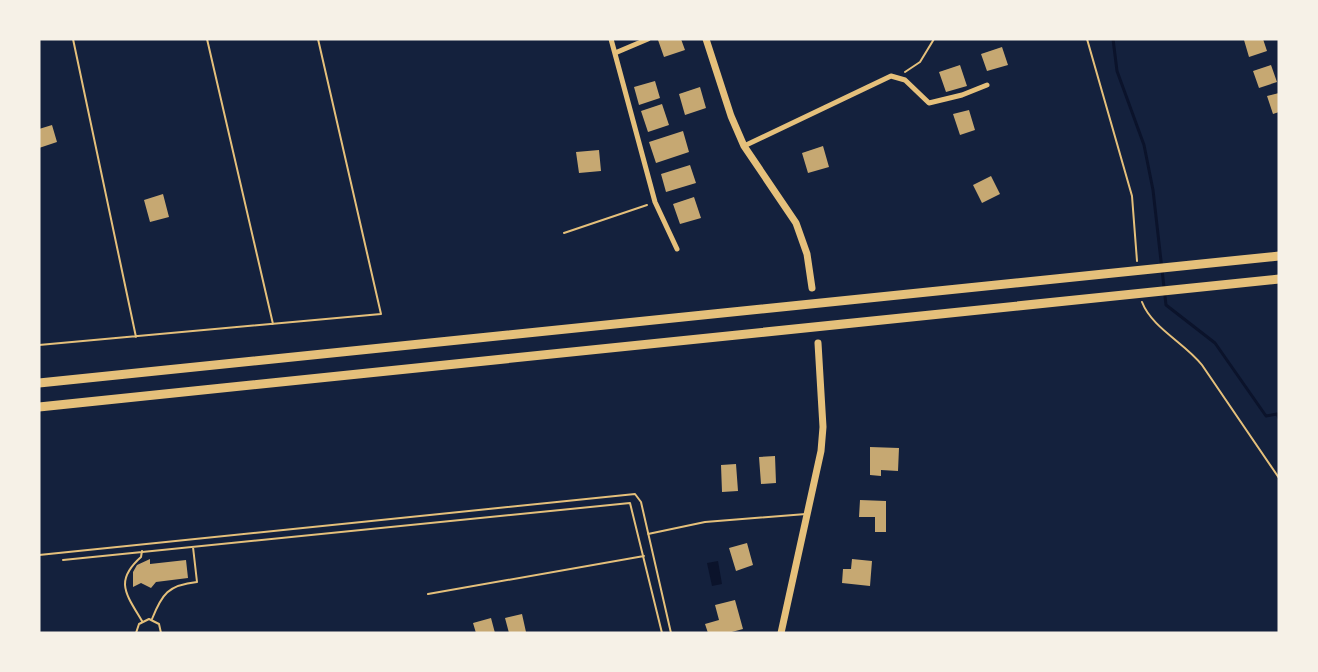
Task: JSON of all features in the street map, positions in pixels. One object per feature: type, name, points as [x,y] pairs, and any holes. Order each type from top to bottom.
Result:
[{"type":"highway","points":[[39,383],[1279,256]]},
{"type":"highway","points":[[39,407],[1279,279]]},
{"type":"street","points":[[611,39],[655,202],[677,249]]},
{"type":"street","points":[[615,53],[648,39]]},
{"type":"street","points":[[706,39],[731,116],[744,146],[796,224],[807,254],[812,288]]},
{"type":"street","points":[[744,146],[888,77],[901,77],[929,103],[962,96],[987,85]]},
{"type":"street","points":[[781,633],[816,480],[823,427],[818,343]]},
{"type":"lane","points":[[73,39],[136,337]]},
{"type":"lane","points":[[207,39],[273,324]]},
{"type":"lane","points":[[39,345],[381,314],[318,39]]},
{"type":"lane","points":[[39,555],[630,494],[639,496],[671,633]]},
{"type":"lane","points":[[648,534],[705,522],[808,514]]},
{"type":"path","points":[[901,77],[903,73],[920,62],[934,39]]},
{"type":"path","points":[[564,233],[655,202]]},
{"type":"path","points":[[62,560],[630,503],[645,555],[662,633]]},
{"type":"path","points":[[152,619],[161,596],[184,583],[196,582],[192,539]]},
{"type":"path","points":[[142,544],[141,557],[129,568],[124,580],[126,595],[142,621]]},
{"type":"path","points":[[428,594],[653,554]]},
{"type":"path","points":[[142,621],[152,619],[159,624],[161,633]]},
{"type":"path","points":[[136,633],[142,621]]},
{"type":"water","points":[[718,561],[722,584],[712,586],[707,563]]},
{"type":"building","points":[[681,39],[685,50],[664,57],[658,40]]},
{"type":"building","points":[[1263,39],[1267,51],[1249,57],[1244,40]]},
{"type":"building","points":[[1002,47],[1008,65],[987,71],[981,54]]},
{"type":"building","points":[[960,65],[967,86],[946,92],[939,72]]},
{"type":"building","points":[[1271,65],[1277,82],[1259,88],[1253,71]]},
{"type":"building","points":[[655,81],[660,98],[639,105],[634,87]]},
{"type":"building","points":[[700,87],[706,108],[685,115],[679,94]]},
{"type":"building","points":[[1279,93],[1279,112],[1273,114],[1267,96]]},
{"type":"building","points":[[662,104],[669,125],[648,132],[641,111]]},
{"type":"building","points":[[969,110],[975,130],[960,135],[953,114]]},
{"type":"building","points":[[52,125],[57,142],[39,148],[39,129]]},
{"type":"building","points":[[683,131],[689,152],[656,163],[649,142]]},
{"type":"building","points":[[823,146],[829,167],[808,173],[802,153]]},
{"type":"building","points":[[599,150],[601,171],[579,173],[576,152]]},
{"type":"building","points":[[690,165],[696,183],[666,192],[661,174]]},
{"type":"building","points":[[991,176],[1000,194],[982,203],[973,185]]},
{"type":"building","points":[[163,194],[169,217],[150,222],[144,200]]},
{"type":"building","points":[[694,197],[701,218],[680,224],[673,204]]},
{"type":"building","points":[[870,447],[899,448],[898,471],[881,470],[881,476],[870,475]]},
{"type":"building","points":[[775,456],[776,483],[761,484],[759,457]]},
{"type":"building","points":[[736,464],[738,491],[722,492],[721,465]]},
{"type":"building","points":[[860,500],[886,501],[886,532],[875,532],[875,517],[859,517]]},
{"type":"building","points":[[747,543],[753,565],[736,571],[729,548]]},
{"type":"building","points":[[150,559],[150,564],[186,560],[188,578],[156,582],[151,588],[141,583],[133,587],[133,572],[137,565]]},
{"type":"building","points":[[852,559],[872,561],[870,586],[842,583],[843,569],[851,569]]},
{"type":"building","points":[[735,600],[743,629],[728,633],[708,633],[705,624],[719,620],[715,605]]},
{"type":"building","points":[[522,614],[526,632],[509,633],[505,618]]},
{"type":"building","points":[[491,618],[495,633],[476,633],[473,623]]},
{"type":"waterway","points":[[1113,39],[1117,71],[1144,145],[1153,190],[1166,305],[1215,343],[1266,416],[1277,414],[1279,418]]}]
